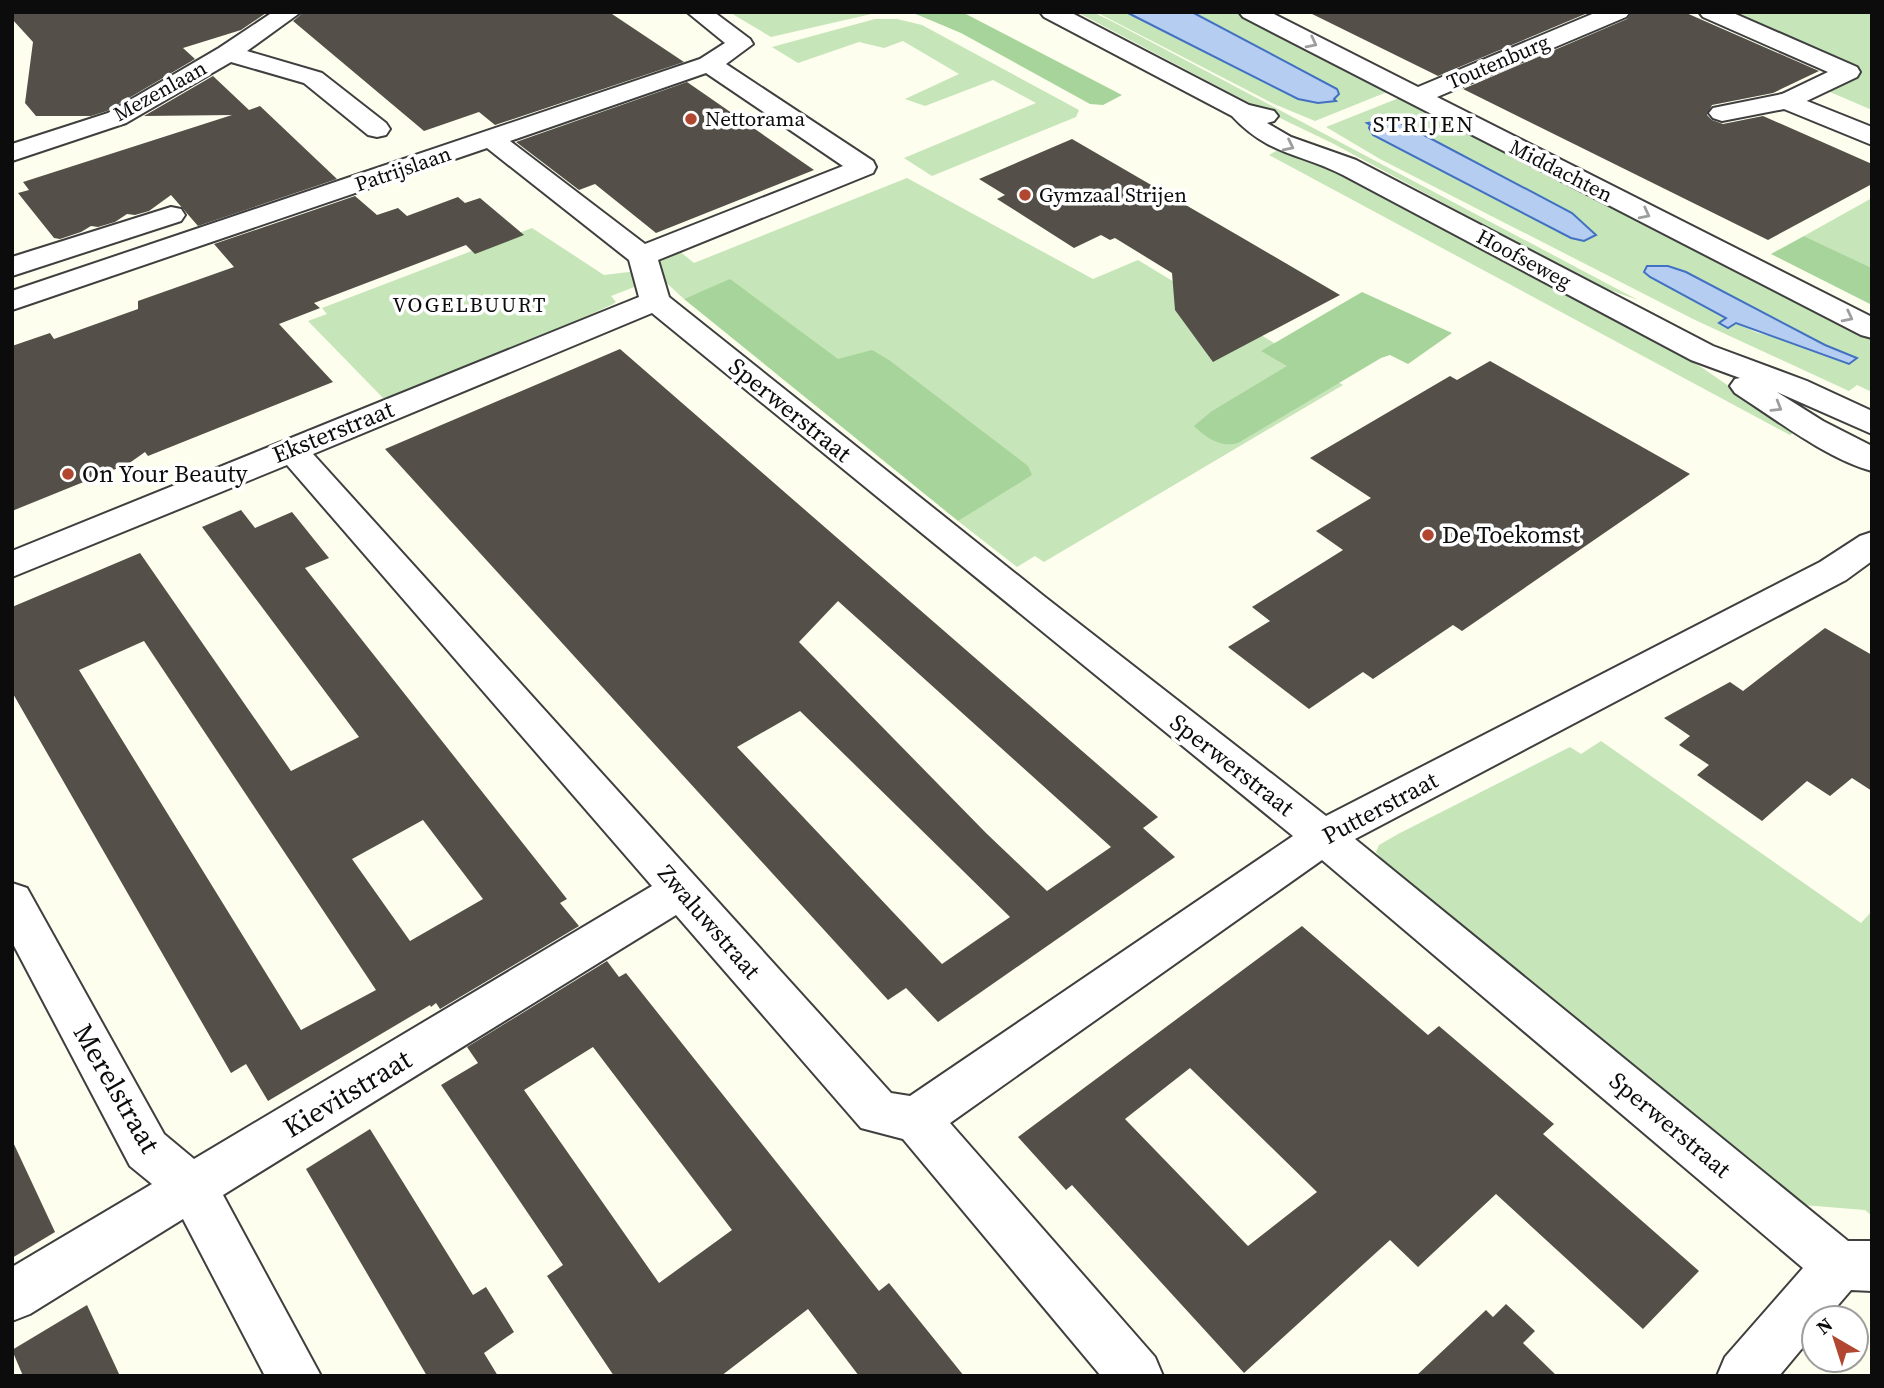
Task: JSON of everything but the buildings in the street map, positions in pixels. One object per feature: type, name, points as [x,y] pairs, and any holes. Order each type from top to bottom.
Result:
[{"type":"street","name":"Mezenlaan","points":[[15,149],[117,118],[228,53],[289,12]]},
{"type":"street","name":"Patrijslaan","points":[[12,301],[709,64],[741,44],[699,12]]},
{"type":"street","name":"Hoofseweg","points":[[1052,12],[1241,111],[1258,129],[1282,143],[1346,166],[1702,353],[1796,388],[1872,424]]},
{"type":"street","name":"Middachten","points":[[1251,12],[1872,330]]},
{"type":"street","name":"Toutenburg","points":[[1416,97],[1618,12]]},
{"type":"street","points":[[1711,12],[1848,72],[1787,101],[1722,113]]},
{"type":"street","name":"Mezenlaan","points":[[228,53],[313,78],[377,129]]},
{"type":"street","points":[[642,256],[863,167],[709,64]]},
{"type":"street","points":[[1787,101],[1872,137]]},
{"type":"street","points":[[491,139],[642,256],[655,300]]},
{"type":"street","points":[[12,267],[171,215]]},
{"type":"street","name":"Eksterstraat","points":[[12,565],[655,300]]},
{"type":"street","name":"Sperwerstraat","points":[[655,300],[1032,607],[1323,837],[1855,1266]]},
{"type":"street","name":"Hoofseweg","points":[[1702,353],[1766,401],[1872,460]]},
{"type":"street","name":"Zwaluwstraat","points":[[291,449],[878,1113],[916,1119]]},
{"type":"street","name":"Putterstraat","points":[[916,1119],[1323,837],[1833,571],[1872,544]]},
{"type":"street","name":"Kievitstraat","points":[[12,1296],[681,890]]},
{"type":"street","name":"Merelstraat","points":[[12,900],[147,1150],[192,1187],[294,1376]]},
{"type":"street","points":[[916,1119],[1136,1376]]},
{"type":"street","points":[[1744,1376],[1855,1266]]},
{"type":"green space","points":[[729,12],[880,12],[771,37]]},
{"type":"green space","points":[[911,12],[962,12],[1122,95],[1103,105],[1090,104],[961,33]]},
{"type":"green space","points":[[1077,12],[1093,12],[1119,25],[1638,300],[1607,289],[1527,248],[1332,143],[1253,105]]},
{"type":"green space","points":[[1096,12],[1126,12],[1292,97],[1318,103],[1333,99],[1337,89],[1192,12],[1241,12],[1392,90],[1315,121],[1274,104]]},
{"type":"green space","points":[[1722,12],[1872,12],[1872,110],[1823,89],[1860,70]]},
{"type":"green space","points":[[875,19],[897,19],[922,25],[1079,110],[1076,117],[932,176],[904,158],[1036,103],[993,80],[925,106],[905,99],[959,74],[903,41],[884,48],[859,42],[798,63],[772,47]]},
{"type":"green space","points":[[1404,96],[1872,337],[1872,392],[1857,385],[1849,391],[1693,319],[1380,159],[1326,127]],"holes":[[[1386,120],[1398,122],[1572,213],[1595,235],[1584,241],[1571,238],[1373,135],[1369,129],[1371,125]],[[1727,319],[1825,345],[1857,358],[1758,333],[1735,323],[1720,323]]]},
{"type":"green space","points":[[1281,148],[1330,170],[1701,367],[1758,406],[1800,429],[1790,435],[1269,155]]},
{"type":"green space","points":[[907,178],[1093,279],[1138,260],[1343,385],[1044,562],[1035,556],[1017,567],[958,521],[975,509],[699,293],[684,299],[660,277],[611,296],[616,302],[613,304],[514,350],[386,401],[308,321],[327,314],[322,308],[532,228],[604,275],[654,269],[652,264],[678,250],[694,263]]},
{"type":"green space","points":[[1872,198],[1872,268],[1804,236]]},
{"type":"green space","points":[[1804,236],[1872,268],[1872,305],[1771,254]]},
{"type":"green space","points":[[730,279],[838,359],[872,350],[889,360],[1028,466],[1032,475],[958,521],[684,299]]},
{"type":"green space","points":[[1362,292],[1452,333],[1408,364],[1390,355],[1381,358],[1238,443],[1214,441],[1194,426],[1212,411],[1287,366],[1261,351]]},
{"type":"green space","points":[[1601,741],[1861,923],[1872,911],[1872,1216],[1865,1210],[1803,1205],[1388,868],[1376,852],[1379,845],[1400,833],[1570,747],[1581,754]]},
{"type":"water","points":[[1126,12],[1192,12],[1337,89],[1339,94],[1334,99],[1336,101],[1318,103],[1298,99]]},
{"type":"water","points":[[1386,120],[1398,122],[1424,135],[1572,213],[1596,235],[1584,241],[1571,238],[1373,135],[1367,123]]},
{"type":"water","points":[[1647,266],[1668,266],[1686,272],[1825,345],[1857,358],[1849,364],[1736,323],[1728,328],[1719,323],[1726,318],[1650,277],[1644,272]]},
{"type":"place","name":"Nettorama","points":[[691,119]]},
{"type":"place","name":"Gymzaal Strijen","points":[[1025,195]]},
{"type":"place","name":"On Your Beauty","points":[[68,474]]},
{"type":"place","name":"De Toekomst","points":[[1428,535]]},
{"type":"district","name":"STRIJEN","points":[[1424,124]]},
{"type":"district","name":"VOGELBUURT","points":[[470,305]]}]
